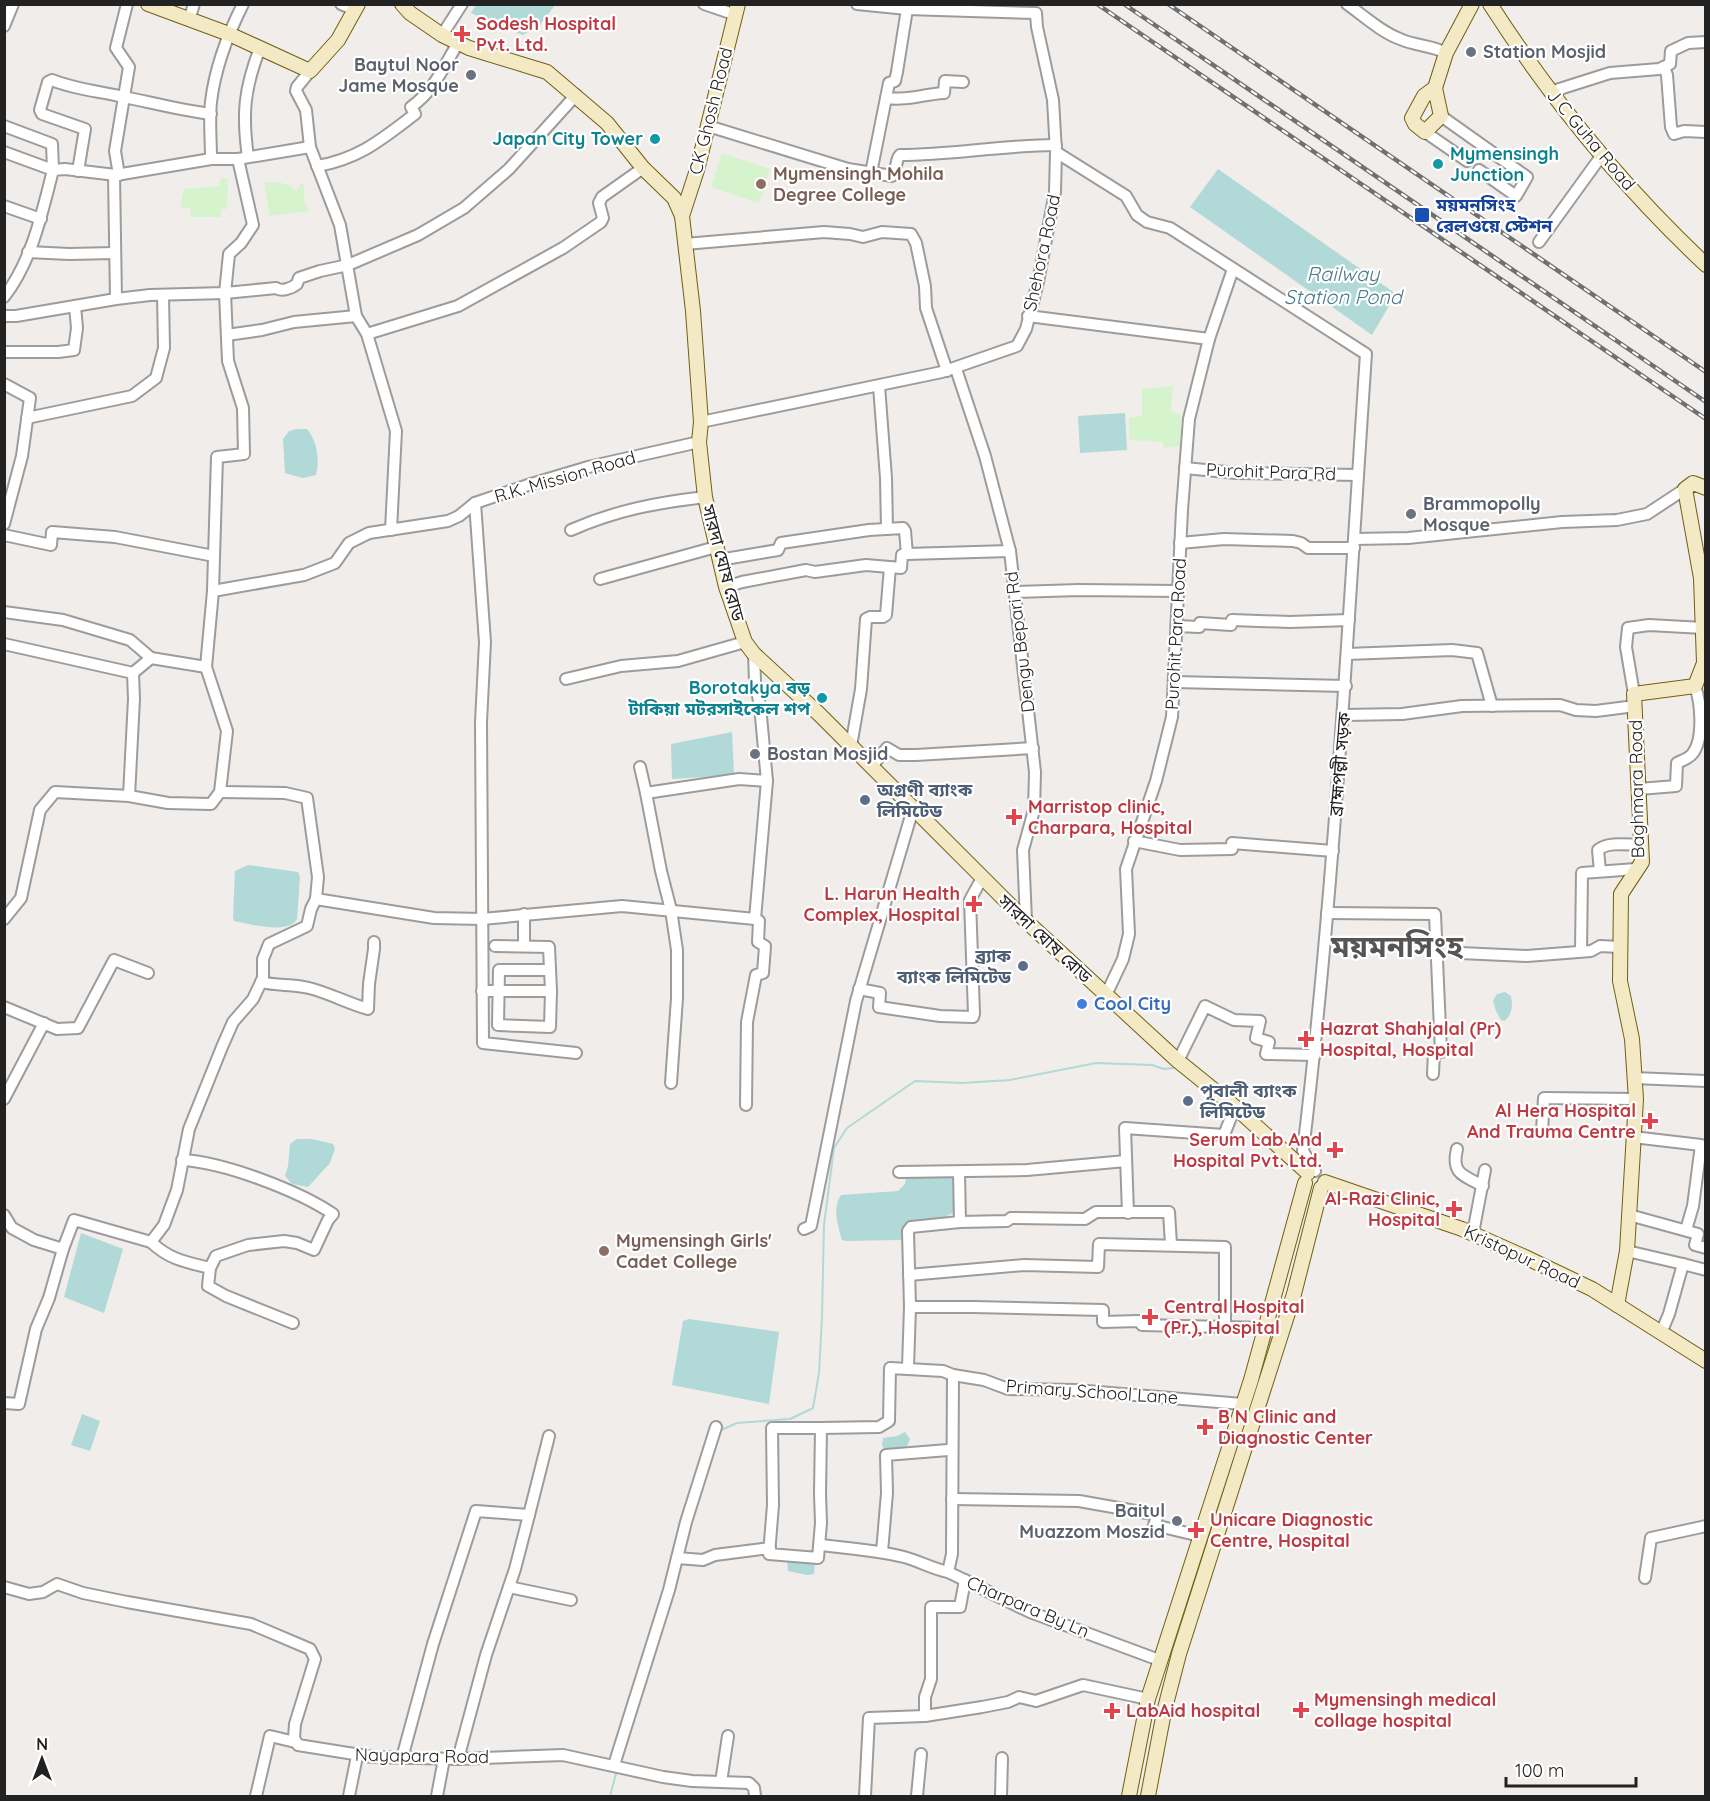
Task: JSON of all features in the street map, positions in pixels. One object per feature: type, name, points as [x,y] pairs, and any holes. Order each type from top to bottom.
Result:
[{"type":"main road","points":[[148,4],[229,34],[310,71],[338,40],[356,7]]},
{"type":"main road","name":"সারদা ঘোষ রোড","points":[[402,4],[410,13],[458,43],[547,72],[607,123],[643,168],[674,198],[682,216],[693,311],[700,422],[699,442],[705,496],[726,587],[746,642],[754,654],[872,767],[1026,921],[1178,1061],[1234,1107],[1309,1176],[1323,1174],[1323,1185]]},
{"type":"main road","points":[[1435,88],[1424,96],[1412,118],[1415,124],[1425,132],[1441,116],[1435,88],[1446,53],[1472,4]]},
{"type":"main road","name":"J C Guha Road","points":[[1490,4],[1550,92],[1602,155],[1658,220],[1706,265]]},
{"type":"main road","name":"CK Ghosh Road","points":[[682,216],[697,170],[737,10]]},
{"type":"main road","points":[[1695,686],[1704,663],[1701,578],[1685,489],[1693,483],[1706,488]]},
{"type":"main road","name":"Baghmara Road","points":[[1617,1305],[1627,1251],[1636,1098],[1632,1039],[1620,981],[1621,894],[1642,862],[1635,700],[1695,686]]},
{"type":"main road","points":[[1129,1797],[1148,1699],[1159,1660],[1242,1404],[1309,1176]]},
{"type":"main road","points":[[1148,1797],[1164,1712],[1179,1654],[1294,1294],[1323,1185]]},
{"type":"main road","name":"Kristopur Road","points":[[1323,1185],[1473,1233],[1592,1289],[1706,1361]]},
{"type":"street","points":[[4,26],[13,4]]},
{"type":"street","points":[[116,299],[117,175],[115,151],[129,67],[116,48],[127,4]]},
{"type":"street","points":[[189,20],[194,4]]},
{"type":"street","points":[[211,159],[210,104],[216,73],[229,34],[243,4]]},
{"type":"street","points":[[341,4],[356,7]]},
{"type":"street","points":[[442,35],[462,4]]},
{"type":"street","points":[[704,4],[737,10]]},
{"type":"street","name":"Shehora Road","points":[[700,422],[951,370],[1017,346],[1026,329],[1038,282],[1055,192],[1056,149],[1053,100],[1036,13],[1033,11],[907,9],[857,4]]},
{"type":"street","points":[[1347,4],[1398,39],[1411,44],[1428,45],[1446,53]]},
{"type":"street","points":[[871,173],[889,83],[895,81],[897,72],[907,9]]},
{"type":"street","points":[[1550,92],[1610,73],[1659,69],[1670,64],[1671,51],[1688,43],[1706,42]]},
{"type":"street","points":[[317,166],[339,162],[358,155],[415,114],[411,108],[423,99],[435,84],[458,43]]},
{"type":"street","points":[[4,919],[21,898],[40,810],[55,792],[129,796],[168,803],[211,804],[220,792],[227,731],[206,667],[213,591],[217,457],[244,454],[243,408],[228,361],[225,293],[229,254],[241,243],[253,225],[243,158],[244,112],[247,91],[260,48]]},
{"type":"street","points":[[1664,67],[1667,75],[1671,127],[1674,134],[1684,131],[1706,132]]},
{"type":"street","points":[[310,71],[296,91],[306,110],[310,147],[340,225],[356,316],[368,334],[396,431],[392,530]]},
{"type":"street","points":[[78,171],[85,129],[42,114],[40,110],[48,82],[52,80],[81,89],[168,108],[211,114]]},
{"type":"street","points":[[886,98],[909,99],[944,93],[945,81],[963,82]]},
{"type":"street","points":[[4,316],[16,316],[116,299],[276,288],[280,290],[297,284],[299,278],[348,265],[418,235],[464,208],[509,169],[576,95]]},
{"type":"street","points":[[1441,116],[1527,177],[1516,196],[1479,170]]},
{"type":"street","points":[[4,126],[52,144],[52,170],[41,219],[16,282],[4,297]]},
{"type":"street","points":[[708,126],[816,160],[892,176],[897,170],[900,155],[1028,145],[1056,149],[1126,196],[1137,215],[1147,222],[1170,228],[1233,269]]},
{"type":"street","points":[[1425,132],[1467,161]]},
{"type":"street","points":[[4,152],[52,170],[117,175],[211,159],[243,158],[310,147]]},
{"type":"street","points":[[1539,242],[1602,155]]},
{"type":"street","points":[[368,334],[458,306],[562,248],[601,222],[603,218],[599,202],[602,197],[643,168]]},
{"type":"street","points":[[4,206],[41,219]]},
{"type":"street","name":"Dengu Bepari Rd","points":[[685,244],[824,232],[863,237],[882,232],[911,234],[916,243],[925,286],[926,308],[985,456],[1010,551],[1035,772],[1034,810],[1023,850],[1026,921]]},
{"type":"street","points":[[28,252],[115,254]]},
{"type":"street","name":"Purohit Para Road","points":[[1106,995],[1123,959],[1129,934],[1126,869],[1134,841],[1142,828],[1172,717],[1180,543],[1189,419],[1209,339],[1233,269]]},
{"type":"street","name":"ব্রাহ্মপল্লী সড়ক","points":[[1233,269],[1366,354],[1344,715],[1315,1055],[1304,1151],[1309,1176]]},
{"type":"street","points":[[27,418],[132,396],[156,378],[164,348],[163,295]]},
{"type":"street","points":[[4,352],[74,350],[77,328],[75,306]]},
{"type":"street","points":[[227,335],[294,322],[356,316]]},
{"type":"street","points":[[1029,316],[1209,339]]},
{"type":"street","points":[[4,384],[30,398],[22,456],[4,524]]},
{"type":"street","points":[[879,386],[886,478],[887,529]]},
{"type":"street","name":"R.K. Mission Road","points":[[213,591],[304,575],[335,562],[349,543],[358,537],[448,521],[459,516],[475,503],[588,467],[699,442]]},
{"type":"street","name":"Purohit Para Rd","points":[[1185,468],[1236,473],[1358,475]]},
{"type":"street","points":[[1180,543],[1224,539],[1293,541],[1308,548],[1562,522],[1617,520],[1647,514],[1685,489]]},
{"type":"street","points":[[571,530],[603,516],[643,506],[705,496]]},
{"type":"street","points":[[475,503],[485,642],[481,722],[483,1043],[576,1053]]},
{"type":"street","points":[[600,579],[717,554],[778,550],[781,543],[887,529],[903,528],[907,554]]},
{"type":"street","points":[[4,535],[51,545],[52,532],[89,534],[214,556]]},
{"type":"street","points":[[726,587],[806,570],[815,572],[866,565],[902,567],[902,555],[907,554],[1010,551]]},
{"type":"street","points":[[851,747],[861,689],[866,619],[886,615],[890,567]]},
{"type":"street","points":[[1015,592],[1178,591]]},
{"type":"street","points":[[4,612],[63,620],[130,640],[151,658],[206,667]]},
{"type":"street","points":[[1177,626],[1199,627],[1200,623],[1231,626],[1232,620],[1349,620]]},
{"type":"street","points":[[1344,715],[1402,714],[1462,706],[1560,705],[1576,710],[1596,711],[1635,700],[1626,647],[1628,628],[1649,625],[1703,628]]},
{"type":"street","points":[[566,679],[621,666],[678,661],[746,642]]},
{"type":"street","points":[[4,644],[133,673]]},
{"type":"street","points":[[1347,654],[1452,650],[1478,653],[1492,706]]},
{"type":"street","points":[[754,654],[767,782],[755,919]]},
{"type":"street","points":[[133,673],[151,658]]},
{"type":"street","points":[[129,796],[134,699],[133,673]]},
{"type":"street","points":[[1174,682],[1346,686]]},
{"type":"street","points":[[1640,789],[1676,786],[1677,763],[1692,756],[1700,742],[1699,697],[1695,686]]},
{"type":"street","points":[[872,767],[887,748],[899,755],[1033,748]]},
{"type":"street","points":[[640,767],[671,910],[677,950],[677,998],[672,1083]]},
{"type":"street","points":[[646,793],[739,779],[767,782]]},
{"type":"street","points":[[152,1242],[164,1225],[177,1190],[189,1129],[233,1022],[254,999],[261,982],[263,959],[269,944],[307,926],[316,899],[318,876],[307,798],[285,793],[220,792]]},
{"type":"street","points":[[804,1229],[811,1226],[844,1055],[860,989],[913,809]]},
{"type":"street","points":[[1134,841],[1180,850],[1232,849],[1232,843],[1333,851]]},
{"type":"street","points":[[1600,872],[1598,850],[1600,847],[1642,845]]},
{"type":"street","points":[[1581,951],[1581,873],[1636,869]]},
{"type":"street","points":[[860,989],[880,993],[879,1006],[940,1016],[973,1017],[970,900],[982,878]]},
{"type":"street","points":[[316,899],[434,918],[483,919],[622,906],[755,919],[759,921],[758,942],[765,946],[763,973],[756,975],[747,1022],[746,1105]]},
{"type":"street","points":[[1327,913],[1435,914],[1441,1052],[1434,1052],[1433,1074]]},
{"type":"street","points":[[524,914],[524,946]]},
{"type":"street","points":[[261,982],[306,987],[368,1009],[374,942]]},
{"type":"street","points":[[495,946],[549,946],[551,991],[550,1027],[498,1026],[500,970],[550,970]]},
{"type":"street","points":[[1460,953],[1527,956],[1591,951],[1600,946],[1620,946]]},
{"type":"street","points":[[4,1007],[57,1029],[78,1028],[114,960],[147,973]]},
{"type":"street","points":[[482,991],[551,991]]},
{"type":"street","points":[[1178,1061],[1204,1006],[1234,1020],[1260,1022],[1256,1038],[1269,1042],[1266,1054],[1315,1055]]},
{"type":"street","points":[[4,1099],[44,1023]]},
{"type":"street","points":[[1634,1078],[1706,1081]]},
{"type":"street","points":[[1542,1131],[1544,1098],[1636,1098]]},
{"type":"street","points":[[1128,1213],[1125,1128],[1224,1135],[1234,1107]]},
{"type":"street","points":[[1633,1137],[1701,1145],[1693,1206],[1686,1230]]},
{"type":"street","points":[[1457,1149],[1454,1160],[1460,1174],[1483,1186]]},
{"type":"street","points":[[182,1160],[200,1161],[243,1173],[317,1203],[333,1214],[314,1250],[288,1241],[248,1245],[216,1256],[210,1268],[208,1286],[226,1296],[293,1323]]},
{"type":"street","points":[[899,1172],[1027,1170],[1126,1161]]},
{"type":"street","points":[[1473,1233],[1485,1170]]},
{"type":"street","points":[[959,1172],[960,1222]]},
{"type":"street","points":[[821,1428],[818,1558],[769,1554],[773,1505],[772,1428],[879,1427],[889,1421],[890,1368],[908,1367],[910,1307],[908,1231],[911,1227],[960,1222],[1008,1221],[1011,1218],[1085,1219],[1096,1212],[1169,1212],[1171,1245]]},
{"type":"street","points":[[4,1215],[12,1228],[34,1240],[63,1249]]},
{"type":"street","points":[[1629,1215],[1698,1234],[1695,1245],[1706,1248]]},
{"type":"street","points":[[4,1403],[19,1404],[36,1329],[49,1298],[74,1220],[152,1242],[162,1253],[172,1259],[210,1268]]},
{"type":"street","points":[[909,1275],[1024,1265],[1098,1267],[1099,1244],[1225,1247],[1225,1327]]},
{"type":"street","points":[[1627,1251],[1706,1270]]},
{"type":"street","points":[[1661,1333],[1669,1314],[1683,1264]]},
{"type":"street","points":[[910,1307],[1103,1310],[1103,1322],[1138,1321],[1142,1325],[1265,1328]]},
{"type":"street","name":"Primary School Lane","points":[[908,1367],[943,1371],[984,1380],[1008,1389],[1075,1390],[1242,1404]]},
{"type":"street","name":"Charpara By Ln","points":[[953,1375],[952,1554],[948,1572],[1030,1612],[1159,1660]]},
{"type":"street","points":[[614,1765],[716,1427]]},
{"type":"street","points":[[458,1759],[486,1655],[530,1515],[549,1436]]},
{"type":"street","points":[[882,1552],[887,1492],[886,1455],[948,1450]]},
{"type":"street","points":[[952,1499],[1079,1502],[1158,1515],[1155,1525],[1200,1536]]},
{"type":"street","points":[[402,1758],[428,1662],[476,1511],[530,1515]]},
{"type":"street","points":[[1645,1578],[1651,1538],[1706,1526]]},
{"type":"street","points":[[820,1545],[882,1552],[948,1572]]},
{"type":"street","points":[[677,1558],[703,1560],[715,1555],[770,1548]]},
{"type":"street","points":[[925,1716],[925,1697],[931,1679],[931,1607],[960,1607],[965,1580]]},
{"type":"street","points":[[4,1587],[29,1594],[43,1592],[57,1584],[83,1593],[251,1624],[310,1649],[315,1659],[295,1724],[295,1742]]},
{"type":"street","points":[[509,1587],[571,1600]]},
{"type":"street","points":[[865,1797],[869,1718],[925,1716],[1008,1702],[1019,1697],[1036,1701],[1083,1685],[1148,1699]]},
{"type":"street","name":"Nayapara Road","points":[[256,1797],[270,1736],[295,1742],[298,1745],[357,1756],[458,1759],[563,1755],[692,1782],[749,1783],[754,1788],[755,1797]]},
{"type":"street","points":[[721,1782],[728,1736]]},
{"type":"street","points":[[917,1797],[921,1754]]},
{"type":"street","points":[[349,1797],[357,1756]]},
{"type":"street","points":[[1001,1797],[1002,1758]]},
{"type":"street","points":[[437,1797],[444,1759]]},
{"type":"green space","points":[[722,153],[770,169],[759,203],[711,187]]},
{"type":"green space","points":[[221,178],[228,179],[227,209],[221,209],[221,217],[191,217],[190,208],[180,207],[184,189],[219,186]]},
{"type":"green space","points":[[279,182],[292,187],[296,192],[300,184],[303,184],[305,193],[303,199],[309,211],[270,216],[264,183]]},
{"type":"green space","points":[[1173,386],[1171,412],[1182,415],[1180,446],[1164,448],[1163,442],[1129,440],[1129,418],[1142,416],[1142,389]]},
{"type":"water","points":[[476,5],[555,5],[540,25],[523,35],[471,13]]},
{"type":"water","name":"Railway Station Pond","points":[[1218,169],[1396,294],[1372,335],[1190,207]]},
{"type":"water","points":[[1125,413],[1127,450],[1080,453],[1078,416]]},
{"type":"water","points":[[307,429],[313,439],[318,457],[316,475],[303,478],[285,473],[283,439],[289,431]]},
{"type":"water","points":[[732,732],[734,775],[672,779],[671,744]]},
{"type":"water","points":[[248,865],[298,872],[300,877],[297,919],[292,924],[268,927],[234,921],[235,871]]},
{"type":"water","points":[[1505,992],[1511,996],[1512,1007],[1509,1016],[1504,1021],[1496,1011],[1493,1001],[1497,994]]},
{"type":"water","points":[[297,1139],[312,1139],[333,1144],[335,1149],[330,1163],[308,1187],[292,1184],[285,1176],[290,1144]]},
{"type":"water","points":[[906,1175],[955,1177],[955,1212],[936,1221],[910,1225],[904,1239],[901,1240],[842,1240],[836,1211],[841,1195],[898,1191],[905,1184]]},
{"type":"water","points":[[81,1233],[123,1249],[104,1313],[64,1297]]},
{"type":"water","points":[[689,1319],[779,1332],[769,1404],[672,1385],[683,1321]]},
{"type":"water","points":[[82,1414],[100,1421],[90,1451],[71,1445]]},
{"type":"water","points":[[905,1432],[910,1439],[906,1449],[885,1451],[882,1445],[883,1438]]},
{"type":"water","points":[[787,1560],[815,1562],[814,1574],[788,1571]]},
{"type":"waterway","points":[[719,1431],[737,1423],[790,1419],[813,1408],[819,1373],[824,1225],[834,1148],[847,1128],[915,1081],[962,1083],[1010,1080],[1096,1063],[1174,1068]]},
{"type":"waterway","points":[[610,1796],[617,1770]]},
{"type":"railway","points":[[1097,4],[1706,419]]},
{"type":"railway","points":[[1124,4],[1706,402]]},
{"type":"railway","points":[[1168,4],[1706,372]]},
{"type":"place","name":"Sodesh Hospital Pvt. Ltd.","points":[[462,34]]},
{"type":"place","name":"Station Mosjid","points":[[1471,52]]},
{"type":"place","name":"Baytul Noor Jame Mosque","points":[[471,75]]},
{"type":"place","name":"Japan City Tower","points":[[655,139]]},
{"type":"place","name":"Mymensingh Junction","points":[[1438,164]]},
{"type":"place","name":"Mymensingh Mohila Degree College","points":[[761,184]]},
{"type":"place","name":"ময়মনসিংহ রেলওয়ে স্টেশন","points":[[1422,215]]},
{"type":"place","name":"Brammopolly Mosque","points":[[1411,514]]},
{"type":"place","name":"Borotakya বড় টাকিয়া মটরসাইকেল শপ","points":[[822,698]]},
{"type":"place","name":"Bostan Mosjid","points":[[755,754]]},
{"type":"place","name":"অগ্রণী ব্যাংক লিমিটেড","points":[[865,800]]},
{"type":"place","name":"Marristop clinic, Charpara, Hospital","points":[[1014,817]]},
{"type":"place","name":"L. Harun Health Complex, Hospital","points":[[974,904]]},
{"type":"place","name":"ব্র্যাক ব্যাংক লিমিটেড","points":[[1023,966]]},
{"type":"place","name":"Cool City","points":[[1082,1004]]},
{"type":"place","name":"Hazrat Shahjalal (Pr) Hospital, Hospital","points":[[1306,1039]]},
{"type":"place","name":"পূবালী ব্যাংক লিমিটেড","points":[[1188,1101]]},
{"type":"place","name":"Al Hera Hospital And Trauma Centre","points":[[1650,1121]]},
{"type":"place","name":"Serum Lab And Hospital Pvt. Ltd.","points":[[1335,1150]]},
{"type":"place","name":"Al-Razi Clinic, Hospital","points":[[1454,1209]]},
{"type":"place","name":"Mymensingh Girls' Cadet College","points":[[604,1251]]},
{"type":"place","name":"Central Hospital (Pr.), Hospital","points":[[1150,1317]]},
{"type":"place","name":"B N Clinic and Diagnostic Center","points":[[1205,1427]]},
{"type":"place","name":"Baitul Muazzom Moszid","points":[[1177,1521]]},
{"type":"place","name":"Unicare Diagnostic Centre, Hospital","points":[[1196,1530]]},
{"type":"place","name":"Mymensingh medical collage hospital","points":[[1301,1710]]},
{"type":"place","name":"LabAid hospital","points":[[1112,1711]]},
{"type":"district","name":"ময়মনসিংহ","points":[[1397,947]]}]
